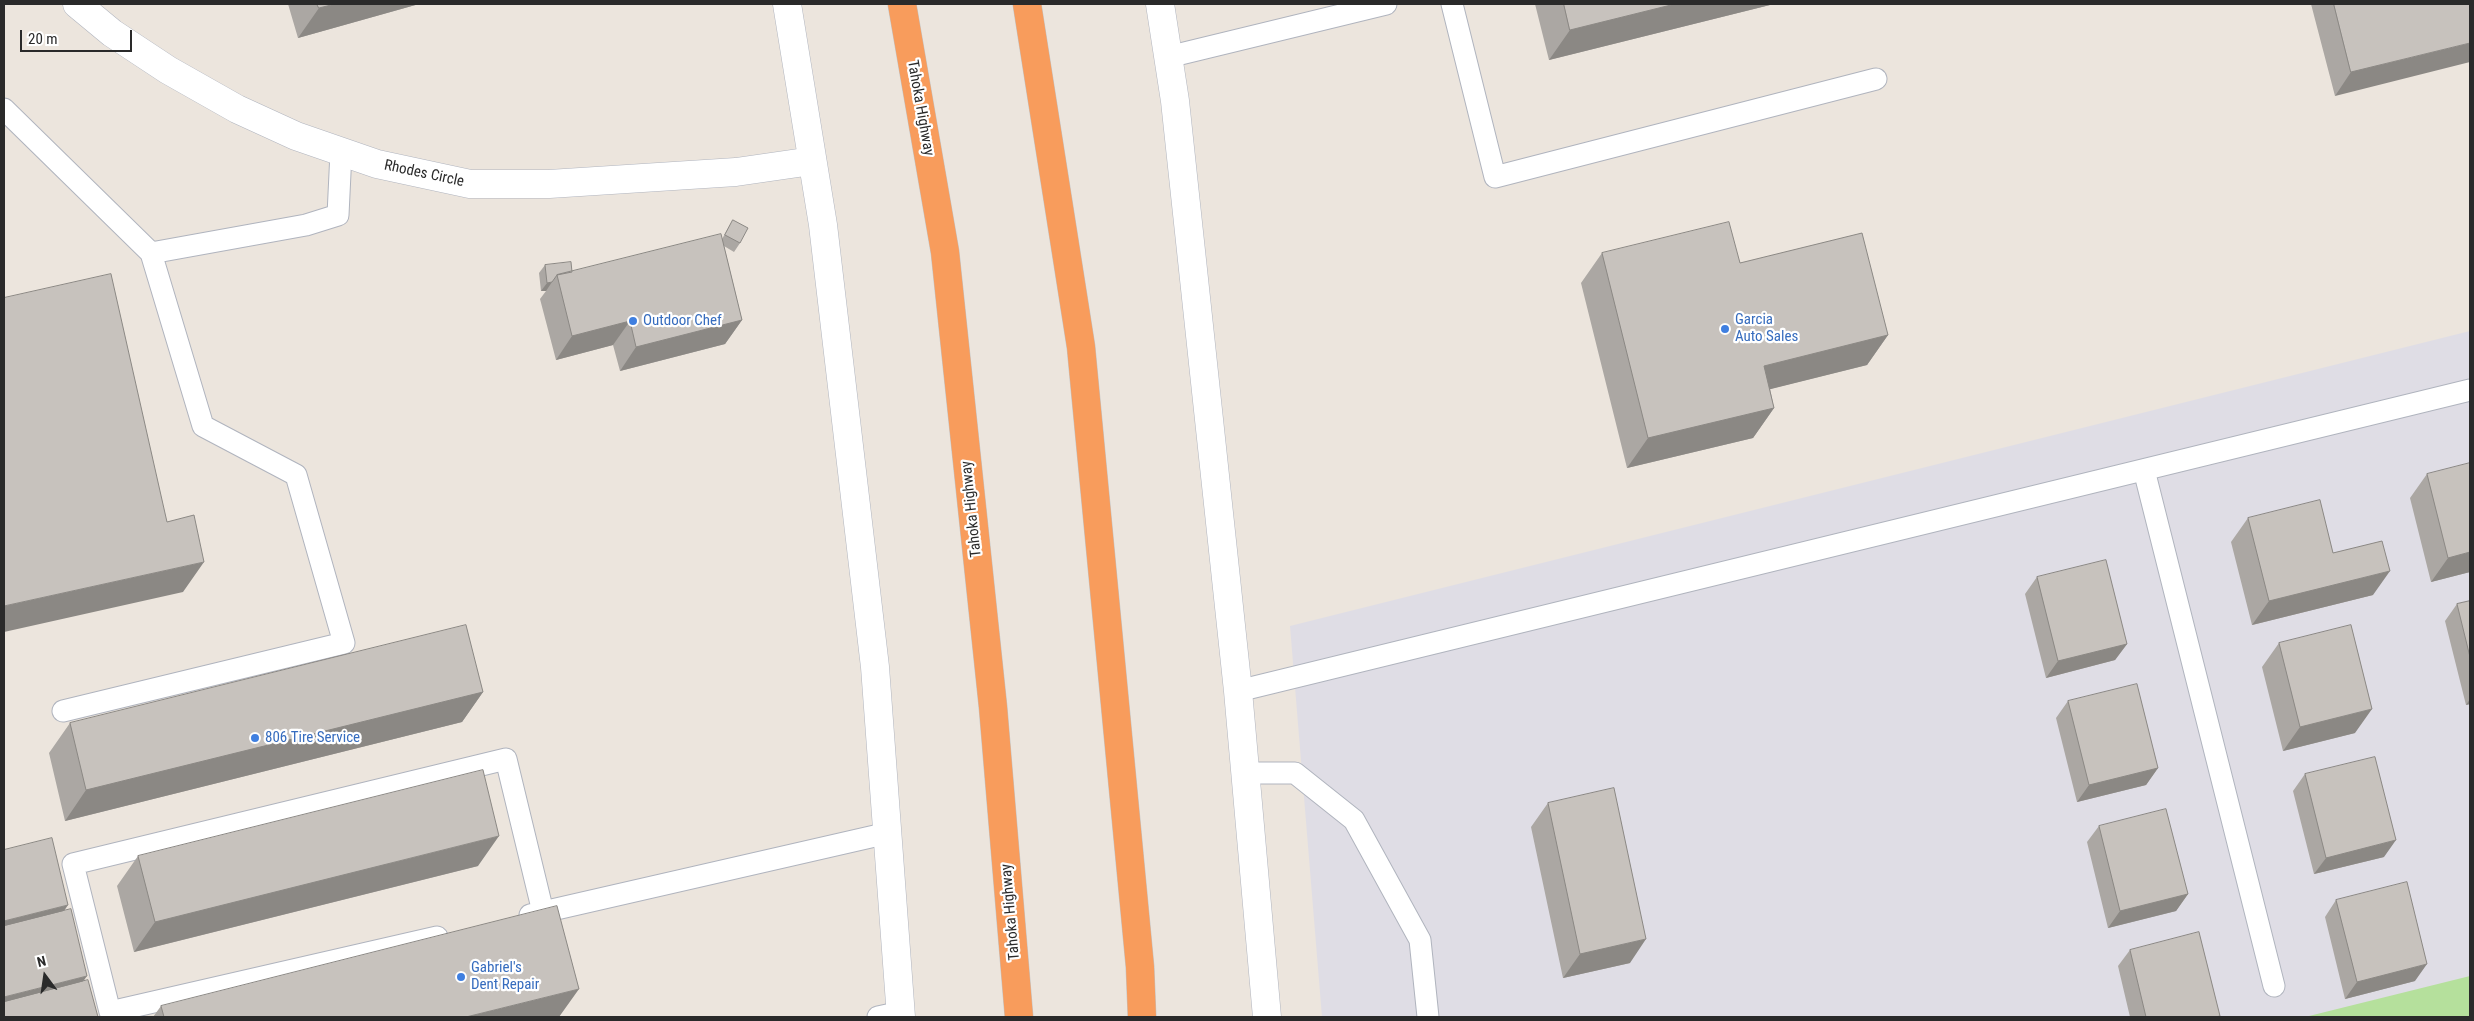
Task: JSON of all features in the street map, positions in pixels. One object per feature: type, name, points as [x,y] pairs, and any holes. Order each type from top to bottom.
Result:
[{"type":"highway","name":"Tahoka Highway","points":[[902,4],[944,252],[993,707],[1019,1017]]},
{"type":"highway","points":[[1027,4],[1080,347],[1139,957],[1142,1017]]},
{"type":"main road","name":"Rhodes Circle","points":[[77,4],[112,34],[168,70],[237,109],[296,136],[377,164],[470,184],[549,184],[736,172],[812,161]]},
{"type":"main road","points":[[787,4],[823,225],[876,667],[888,834],[893,1015]]},
{"type":"main road","points":[[1160,4],[1175,101],[1238,691],[1267,1017]]},
{"type":"lane","points":[[1168,57],[1386,4]]},
{"type":"lane","points":[[1452,4],[1495,177],[1876,79]]},
{"type":"lane","points":[[4,109],[151,253],[203,426],[296,475],[344,643],[63,711]]},
{"type":"lane","points":[[151,253],[306,225],[338,215],[341,152]]},
{"type":"lane","points":[[1238,691],[2470,390]]},
{"type":"lane","points":[[2144,470],[2274,986]]},
{"type":"lane","points":[[456,932],[110,1012],[73,864],[506,760],[543,912]]},
{"type":"lane","points":[[1245,773],[1295,772],[1354,820],[1420,940],[1428,1017]]},
{"type":"lane","points":[[514,919],[888,834]]},
{"type":"shaded area","points":[[2470,331],[2470,978],[2314,1017],[1322,1017],[1290,626]]},
{"type":"green space","points":[[2470,976],[2470,1017],[2305,1017]]},
{"type":"building","points":[[317,4],[335,4],[319,8]]},
{"type":"building","points":[[1564,4],[1675,4],[1570,30]]},
{"type":"building","points":[[2334,4],[2470,4],[2470,43],[2351,72]]},
{"type":"building","points":[[733,220],[748,228],[740,243],[725,235]]},
{"type":"building","name":"Garcia Auto Sales","points":[[1729,222],[1740,263],[1862,233],[1888,335],[1764,366],[1774,408],[1648,438],[1602,253]]},
{"type":"building","name":"Outdoor Chef","points":[[721,234],[742,320],[636,347],[630,321],[572,336],[557,275]]},
{"type":"building","points":[[571,262],[572,272],[557,275],[552,282],[547,283],[545,265]]},
{"type":"building","points":[[111,274],[167,522],[194,515],[204,562],[4,606],[4,298]]},
{"type":"building","points":[[2470,463],[2470,552],[2448,558],[2427,474]]},
{"type":"building","points":[[2320,500],[2333,553],[2382,541],[2390,571],[2269,601],[2248,518]]},
{"type":"building","points":[[2106,560],[2127,644],[2058,661],[2037,577]]},
{"type":"building","points":[[2470,601],[2470,657],[2457,604]]},
{"type":"building","name":"806 Tire Service","points":[[466,625],[483,692],[86,790],[70,723]]},
{"type":"building","points":[[2351,625],[2372,709],[2300,727],[2279,643]]},
{"type":"building","points":[[2137,684],[2158,768],[2089,785],[2068,701]]},
{"type":"building","points":[[2375,757],[2396,840],[2326,858],[2305,774]]},
{"type":"building","points":[[483,770],[499,836],[155,922],[138,856]]},
{"type":"building","points":[[1614,788],[1646,939],[1580,954],[1548,803]]},
{"type":"building","points":[[2166,809],[2188,894],[2120,911],[2099,826]]},
{"type":"building","points":[[52,838],[68,905],[4,921],[4,850]]},
{"type":"building","points":[[2407,882],[2427,964],[2357,982],[2336,900]]},
{"type":"building","points":[[557,906],[579,989],[466,1017],[164,1017],[161,1006]]},
{"type":"building","points":[[71,909],[87,976],[4,997],[4,926]]},
{"type":"building","points":[[2199,932],[2220,1016],[2146,1017],[2130,950]]},
{"type":"building","points":[[88,980],[98,1017],[4,1017],[4,1002]]},
{"type":"place","name":"Outdoor Chef","points":[[633,321]]},
{"type":"place","name":"Garcia Auto Sales","points":[[1725,329]]},
{"type":"place","name":"806 Tire Service","points":[[255,738]]},
{"type":"place","name":"Gabriel's Dent Repair","points":[[461,977]]}]
